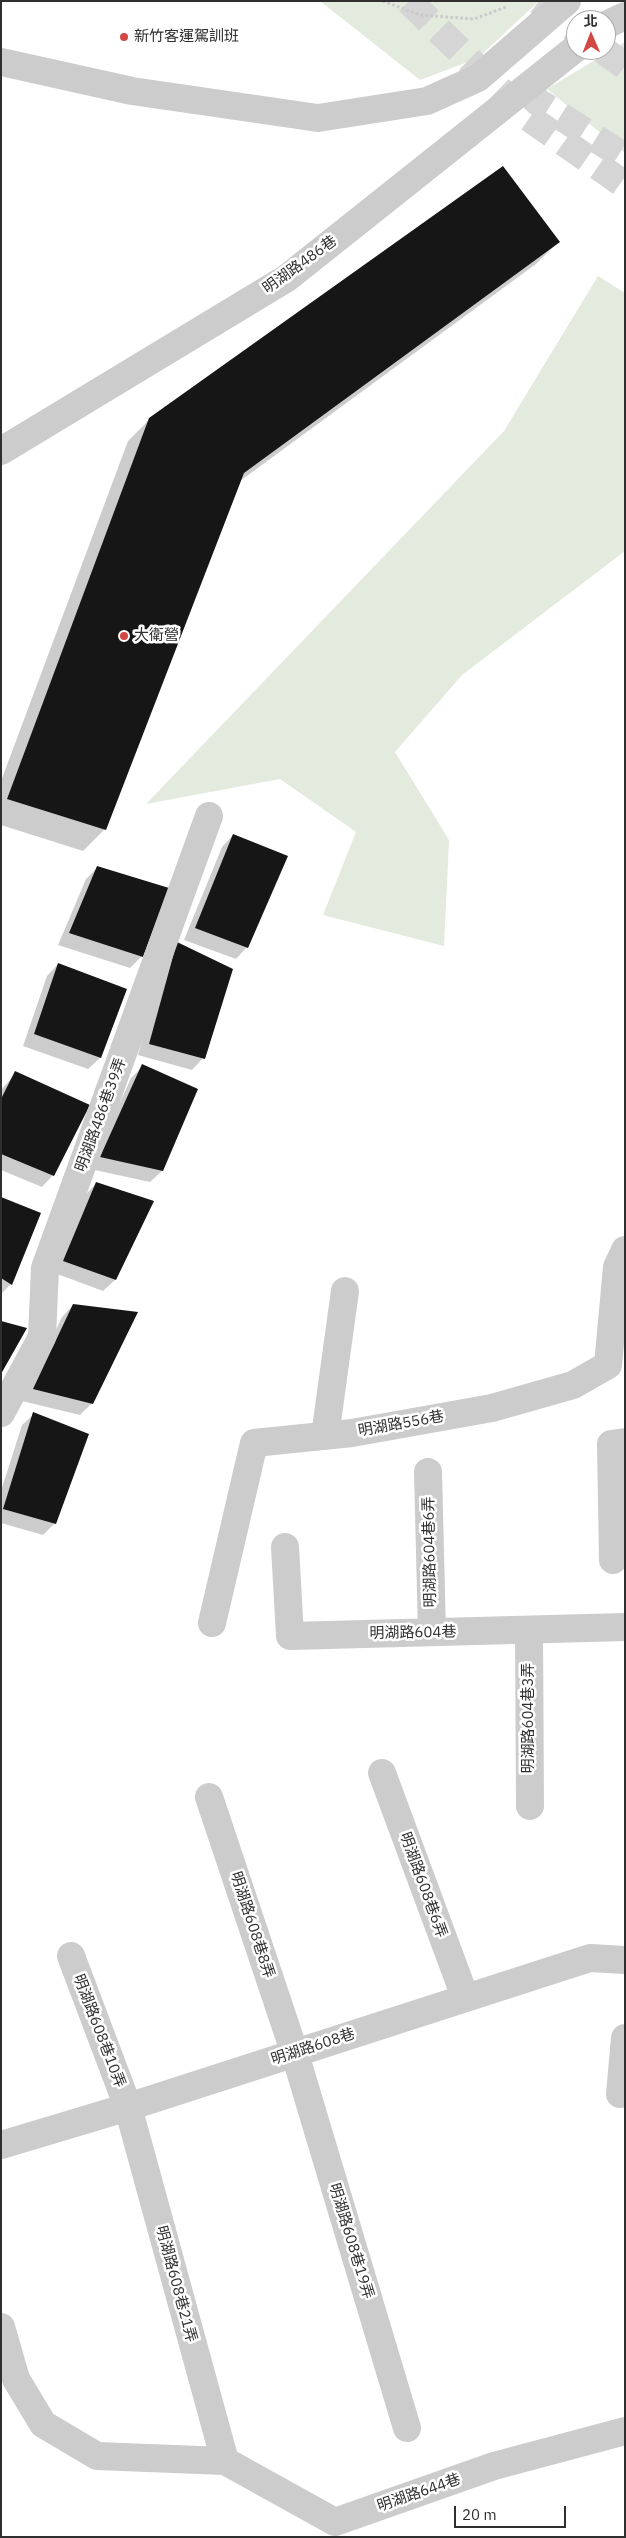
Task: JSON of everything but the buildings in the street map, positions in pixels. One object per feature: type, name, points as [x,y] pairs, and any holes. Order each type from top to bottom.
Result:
[{"type":"lane","points":[[1,62],[132,91],[318,118],[428,101],[478,78],[567,1]]},
{"type":"lane","name":"明湖路486巷","points":[[1,451],[287,278],[566,56]]},
{"type":"lane","name":"明湖路486巷39弄","points":[[1,1412],[42,1337],[45,1268],[209,816]]},
{"type":"lane","name":"明湖路556巷","points":[[212,1623],[254,1443],[325,1436],[492,1408],[573,1385],[608,1365],[617,1267],[625,1250]]},
{"type":"lane","points":[[325,1436],[345,1291]]},
{"type":"lane","points":[[613,1560],[611,1444],[625,1442]]},
{"type":"lane","name":"明湖路604巷6弄","points":[[428,1472],[432,1632]]},
{"type":"lane","name":"明湖路604巷","points":[[285,1547],[290,1636],[625,1627]]},
{"type":"lane","name":"明湖路604巷3弄","points":[[529,1630],[530,1806]]},
{"type":"lane","name":"明湖路608巷6弄","points":[[382,1773],[464,1996]]},
{"type":"lane","name":"明湖路608巷8弄","points":[[210,1798],[295,2054]]},
{"type":"lane","name":"明湖路608巷10弄","points":[[71,1956],[128,2107]]},
{"type":"lane","name":"明湖路608巷","points":[[1,2145],[295,2054],[464,1996],[590,1958],[625,1960]]},
{"type":"lane","points":[[620,2094],[625,2038]]},
{"type":"lane","name":"明湖路608巷19弄","points":[[295,2054],[408,2428]]},
{"type":"lane","name":"明湖路608巷21弄","points":[[128,2107],[225,2461]]},
{"type":"lane","points":[[1,2327],[16,2379],[43,2424],[51,2429],[97,2456],[225,2461]]},
{"type":"lane","name":"明湖路644巷","points":[[225,2461],[335,2522],[494,2466],[625,2431]]},
{"type":"path","points":[[383,1],[420,15],[474,19],[512,5]]},
{"type":"shaded area","points":[[320,1],[539,1],[478,58],[420,80]]},
{"type":"shaded area","points":[[625,42],[625,153],[547,89],[595,60],[616,60],[616,47]]},
{"type":"shaded area","points":[[598,276],[625,293],[625,551],[462,675],[395,752],[449,840],[444,946],[323,915],[356,832],[280,779],[146,804],[504,431]]},
{"type":"tunnel","points":[[409,1],[525,115],[625,185]]},
{"type":"tunnel","points":[[539,1],[566,22]]},
{"type":"tunnel","points":[[616,59],[625,66]]},
{"type":"tunnel","points":[[527,91],[538,102],[625,157]]},
{"type":"place","name":"新竹客運駕訓班","points":[[124,37]]},
{"type":"place","name":"大衛營","points":[[124,636]]}]
